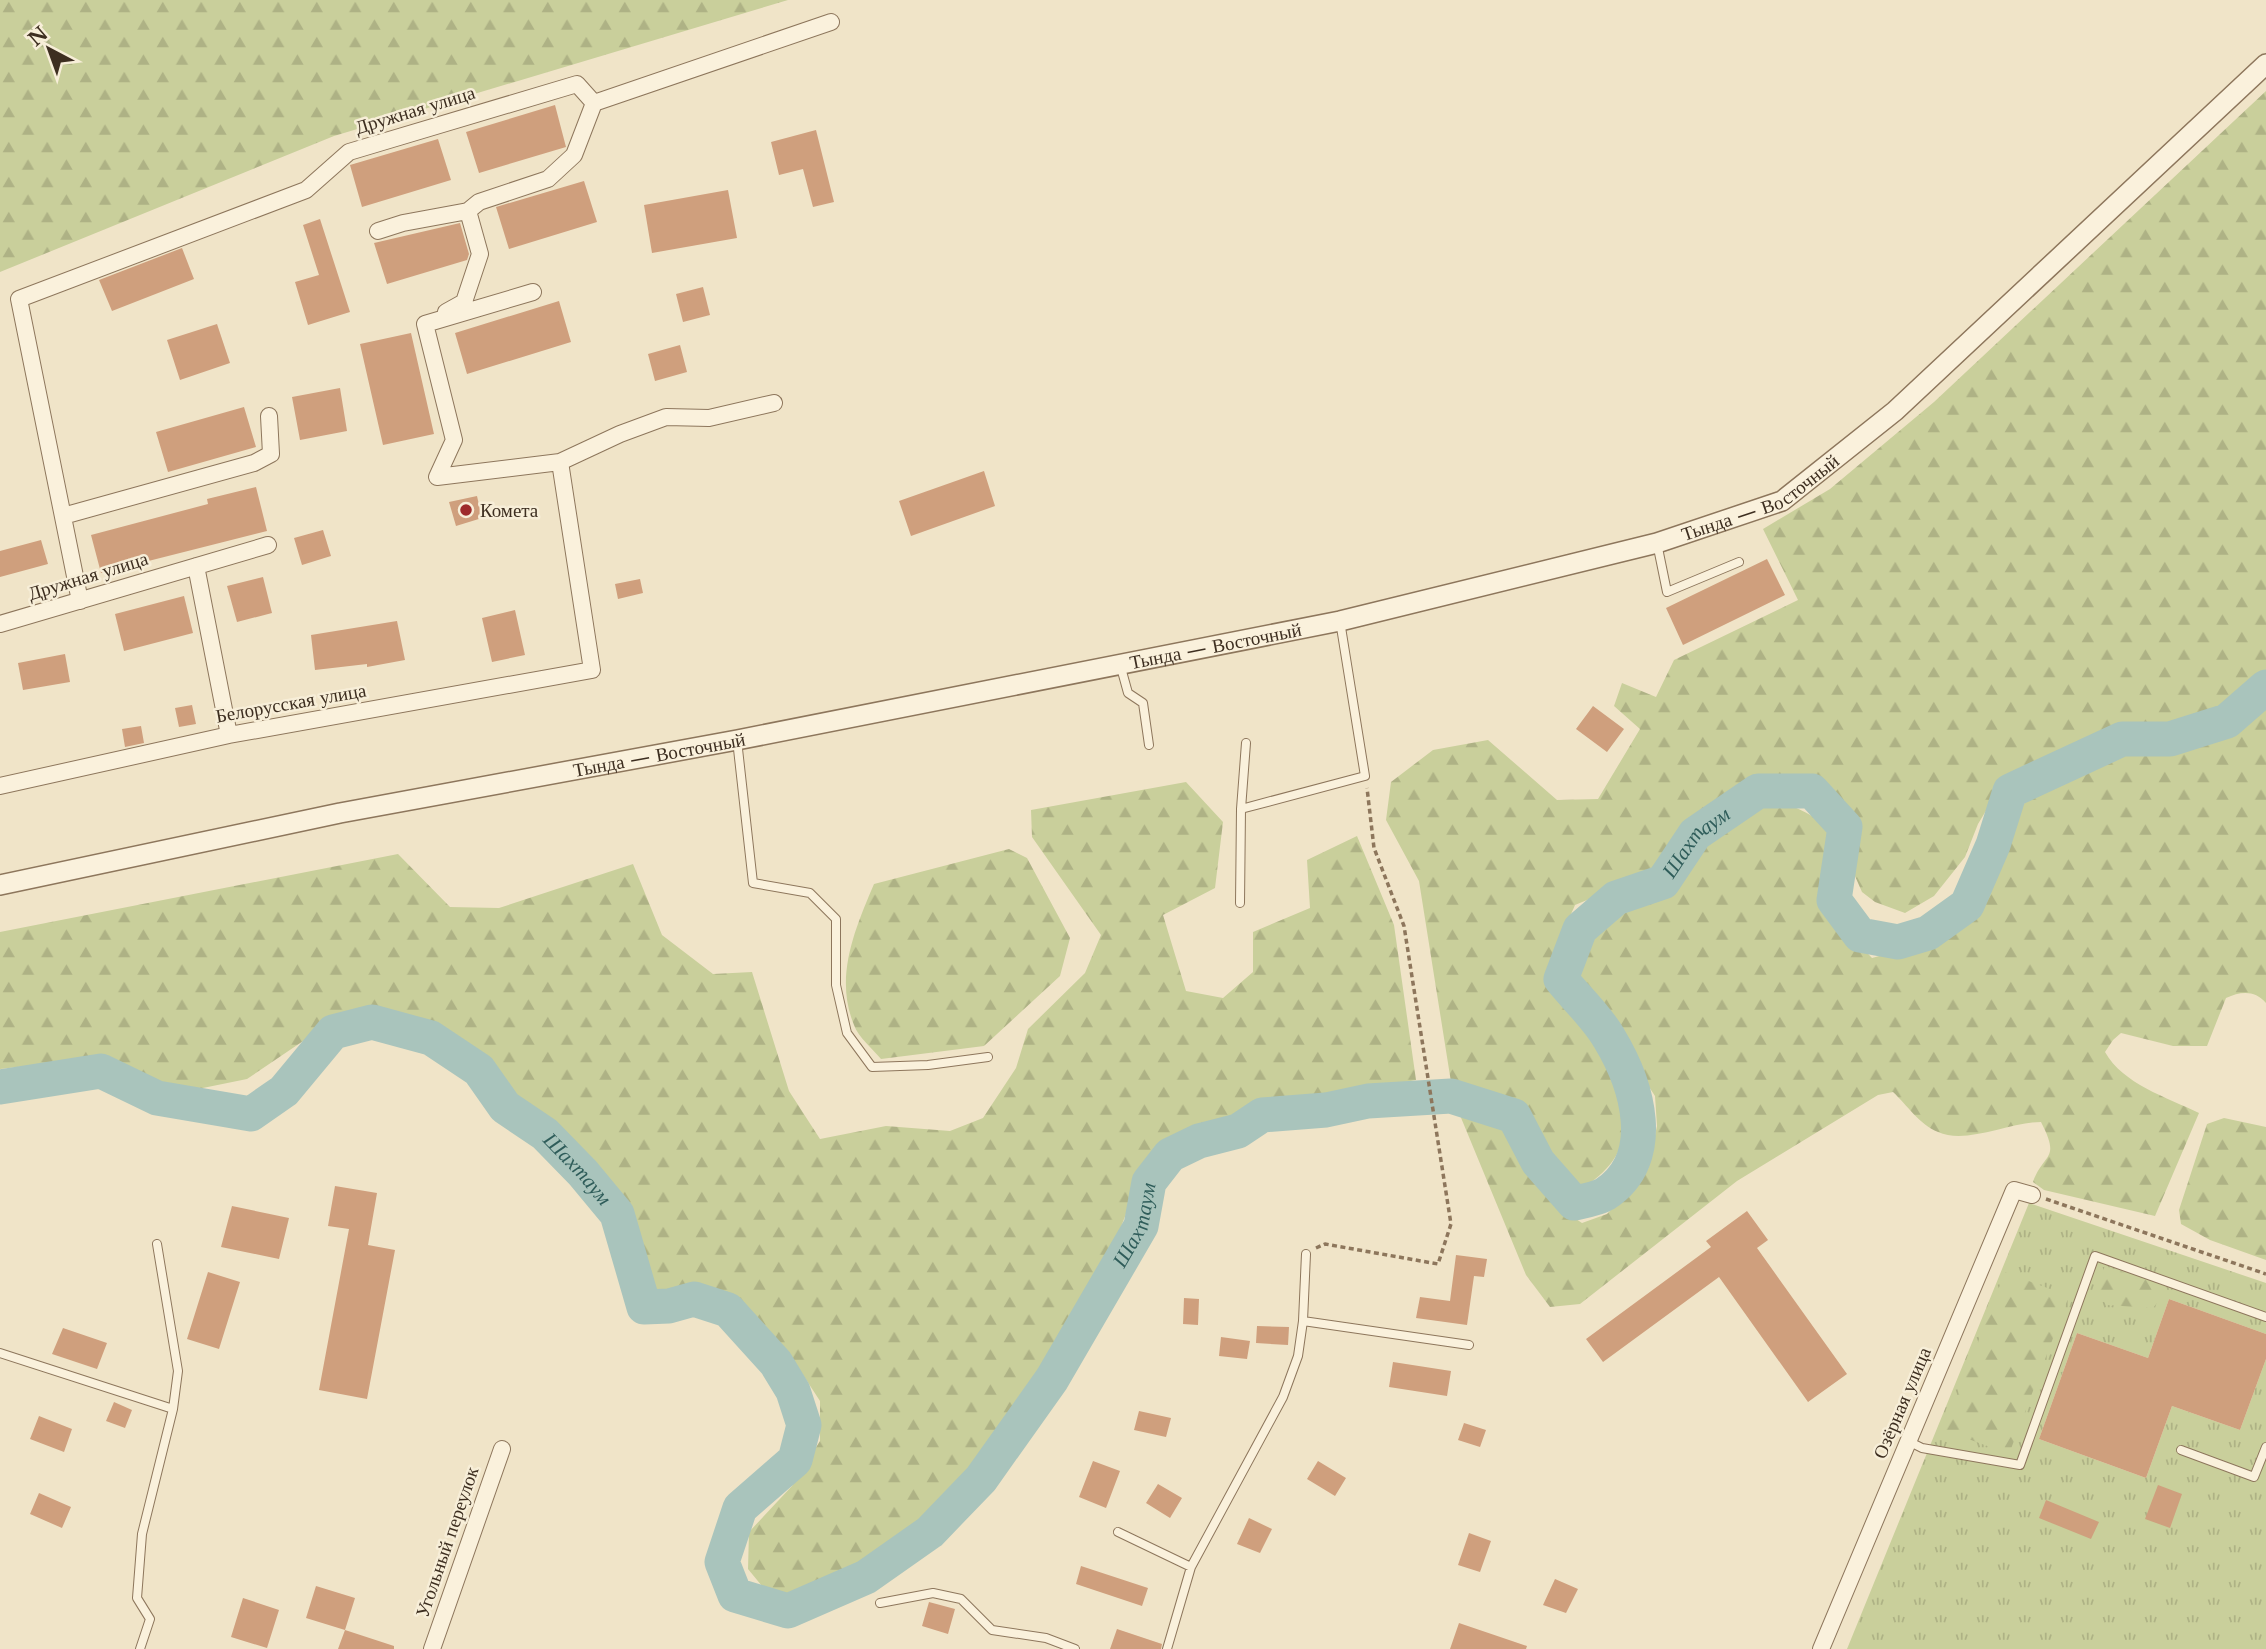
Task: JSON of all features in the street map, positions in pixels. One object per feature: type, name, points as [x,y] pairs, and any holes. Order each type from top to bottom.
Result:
[{"type":"street","points":[[378,231],[415,220],[468,211],[479,202],[548,179],[574,155],[594,103],[831,22]]},
{"type":"street","name":"Тында — Восточный","points":[[0,885],[340,813],[737,740],[1340,621],[1657,543],[1783,501],[1895,411],[2266,64]]},
{"type":"street","name":"Дружная улица","points":[[63,516],[19,299],[306,190],[349,152],[578,84],[594,103]]},
{"type":"street","points":[[425,324],[464,302],[476,272],[480,254],[468,211]]},
{"type":"street","points":[[425,324],[533,292]]},
{"type":"street","points":[[425,324],[454,440],[437,477],[560,462],[610,438],[666,417],[709,418],[774,403]]},
{"type":"street","points":[[80,601],[63,516],[254,463],[271,454],[269,416]]},
{"type":"street","name":"Белорусская улица","points":[[0,786],[229,735],[592,670],[560,462]]},
{"type":"street","name":"Дружная улица","points":[[0,624],[268,545]]},
{"type":"street","points":[[196,566],[229,735]]},
{"type":"street","name":"Озёрная улица","points":[[1821,1649],[2014,1190],[2032,1195]]},
{"type":"street","name":"Угольный переулок","points":[[432,1649],[502,1448]]},
{"type":"lane","points":[[1657,543],[1667,592],[1739,562]]},
{"type":"lane","points":[[1241,809],[1365,776],[1340,621]]},
{"type":"lane","points":[[1120,664],[1128,693],[1143,703],[1149,745]]},
{"type":"lane","points":[[737,740],[753,883],[810,892],[836,919],[836,985],[847,1032],[872,1068],[928,1065],[988,1057]]},
{"type":"lane","points":[[1240,903],[1241,809],[1246,743]]},
{"type":"lane","points":[[140,1649],[150,1619],[137,1598],[142,1534],[173,1409],[178,1371],[158,1244]]},
{"type":"lane","points":[[1167,1649],[1191,1567],[1283,1397],[1298,1356],[1303,1321],[1306,1254]]},
{"type":"lane","points":[[1908,1441],[1922,1448],[2020,1465],[2095,1256],[2266,1317]]},
{"type":"lane","points":[[1303,1321],[1469,1345]]},
{"type":"lane","points":[[0,1353],[173,1409]]},
{"type":"lane","points":[[2181,1450],[2254,1477],[2266,1447]]},
{"type":"lane","points":[[1118,1532],[1191,1567]]},
{"type":"lane","points":[[880,1604],[933,1593],[961,1599],[992,1630],[1046,1638],[1075,1649]]},
{"type":"path","points":[[1306,1254],[1325,1244],[1438,1264],[1451,1224],[1405,926],[1374,848],[1365,776]]},
{"type":"path","points":[[2032,1195],[2266,1274]]},
{"type":"green space","points":[[0,0],[788,0],[334,136],[0,272]]},
{"type":"green space","points":[[2266,91],[2266,677],[2235,704],[2207,716],[2163,727],[2122,728],[2059,754],[2002,784],[1978,824],[1965,857],[1934,896],[1905,913],[1875,902],[1862,892],[1851,867],[1857,840],[1849,815],[1805,781],[1771,780],[1732,795],[1689,827],[1645,876],[1575,905],[1556,949],[1553,976],[1559,990],[1603,1057],[1622,1103],[1625,1125],[1620,1147],[1607,1168],[1584,1187],[1571,1179],[1544,1153],[1517,1106],[1451,1082],[1419,881],[1386,820],[1391,782],[1433,750],[1488,740],[1557,800],[1598,799],[1640,729],[1614,706],[1622,683],[1656,697],[1674,660],[1798,600],[1763,529],[1830,489],[1934,402]]},
{"type":"green space","points":[[2266,708],[2266,1003],[2248,993],[2226,998],[2207,1046],[2173,1046],[2121,1033],[2105,1052],[2123,1073],[2134,1081],[2199,1113],[2155,1216],[2044,1190],[2033,1182],[2050,1150],[2041,1122],[1975,1135],[1949,1135],[1931,1129],[1893,1092],[1878,1095],[1737,1181],[1580,1304],[1550,1307],[1526,1275],[1457,1108],[1512,1130],[1537,1178],[1561,1209],[1582,1223],[1607,1214],[1648,1169],[1657,1126],[1655,1096],[1602,1015],[1578,989],[1577,960],[1593,929],[1616,906],[1642,902],[1668,887],[1702,840],[1739,813],[1769,798],[1812,816],[1829,832],[1833,842],[1833,854],[1825,883],[1828,902],[1844,928],[1872,958],[1942,939],[1964,925],[1979,900],[2005,829],[2032,793],[2120,747],[2164,748],[2215,735]]},
{"type":"green space","points":[[1186,782],[1223,822],[1215,888],[1163,915],[1186,991],[1223,998],[1253,972],[1253,932],[1310,908],[1307,860],[1357,836],[1394,925],[1416,1080],[1347,1093],[1296,1097],[1255,1105],[1161,1151],[1139,1180],[1114,1245],[1072,1317],[1003,1425],[940,1508],[862,1565],[799,1596],[771,1597],[748,1569],[749,1532],[792,1486],[820,1441],[820,1401],[792,1358],[738,1304],[689,1287],[653,1292],[620,1197],[549,1118],[514,1097],[475,1052],[411,1022],[349,1010],[247,1079],[193,1090],[151,1086],[113,1062],[70,1061],[0,1069],[0,932],[398,854],[450,907],[499,908],[633,864],[662,935],[713,974],[752,972],[789,1091],[820,1139],[886,1126],[950,1131],[983,1118],[1016,1068],[1028,1029],[1085,973],[1101,935],[1032,837],[1031,810]]},
{"type":"green space","points":[[1009,849],[1027,858],[1070,938],[1060,976],[984,1046],[881,1059],[856,1029],[848,1007],[846,989],[849,953],[874,884]]},
{"type":"green space","points":[[2224,1118],[2266,1127],[2266,1260],[2210,1240],[2181,1224],[2179,1210],[2207,1124]]},
{"type":"green space","points":[[2029,1203],[2266,1283],[2266,1334],[2169,1299],[2148,1358],[2077,1333],[2039,1439],[2146,1478],[2172,1406],[2240,1430],[2266,1359],[2266,1649],[1847,1649]]},
{"type":"green space","points":[[2105,1266],[2151,1281],[2162,1297],[2153,1308],[2107,1305],[2094,1291]]},
{"type":"green space","points":[[2005,1272],[2069,1296],[2009,1454],[1944,1430]]},
{"type":"building","points":[[555,105],[566,147],[479,173],[466,132]]},
{"type":"building","points":[[816,130],[834,202],[813,207],[803,169],[779,175],[771,142]]},
{"type":"building","points":[[438,139],[451,180],[362,207],[350,165]]},
{"type":"building","points":[[584,181],[597,222],[509,249],[496,207]]},
{"type":"building","points":[[728,190],[737,238],[652,253],[644,205]]},
{"type":"building","points":[[320,219],[350,312],[308,325],[295,282],[319,275],[303,225]]},
{"type":"building","points":[[460,223],[469,254],[467,260],[387,284],[374,243]]},
{"type":"building","points":[[182,248],[194,279],[112,311],[99,280]]},
{"type":"building","points":[[703,287],[710,315],[683,322],[676,294]]},
{"type":"building","points":[[559,301],[571,342],[467,374],[455,333]]},
{"type":"building","points":[[217,324],[230,363],[180,380],[167,340]]},
{"type":"building","points":[[411,333],[434,434],[383,445],[360,344]]},
{"type":"building","points":[[680,345],[687,372],[655,381],[648,354]]},
{"type":"building","points":[[340,388],[347,431],[300,440],[292,397]]},
{"type":"building","points":[[244,407],[256,447],[168,472],[156,432]]},
{"type":"building","points":[[984,471],[995,506],[911,536],[899,501]]},
{"type":"building","points":[[256,487],[267,531],[101,573],[91,535],[208,504],[207,499]]},
{"type":"building","name":"Комета","points":[[477,496],[482,518],[456,526],[449,502]]},
{"type":"building","points":[[323,530],[331,556],[302,565],[294,538]]},
{"type":"building","points":[[41,540],[48,564],[0,577],[0,551]]},
{"type":"building","points":[[1767,559],[1785,595],[1683,645],[1666,608]]},
{"type":"building","points":[[263,577],[272,613],[237,622],[227,586]]},
{"type":"building","points":[[640,579],[643,593],[618,599],[615,584]]},
{"type":"building","points":[[184,596],[193,633],[124,651],[115,614]]},
{"type":"building","points":[[515,610],[525,655],[492,662],[482,618]]},
{"type":"building","points":[[397,621],[405,660],[367,667],[367,664],[315,670],[311,635]]},
{"type":"building","points":[[65,654],[70,682],[23,690],[18,663]]},
{"type":"building","points":[[192,705],[196,724],[179,727],[175,708]]},
{"type":"building","points":[[1593,706],[1624,729],[1607,752],[1576,729]]},
{"type":"building","points":[[141,726],[144,743],[125,747],[122,729]]},
{"type":"building","points":[[335,1186],[377,1193],[368,1245],[395,1250],[367,1399],[319,1390],[349,1229],[328,1226]]},
{"type":"building","points":[[232,1206],[289,1218],[279,1259],[221,1247]]},
{"type":"building","points":[[1747,1211],[1768,1240],[1757,1248],[1847,1374],[1808,1402],[1719,1277],[1603,1362],[1586,1339],[1711,1247],[1706,1241]]},
{"type":"building","points":[[1456,1255],[1487,1259],[1484,1277],[1474,1276],[1467,1325],[1416,1318],[1420,1297],[1450,1301]]},
{"type":"building","points":[[208,1272],[240,1282],[219,1349],[187,1339]]},
{"type":"building","points":[[1184,1298],[1199,1299],[1198,1325],[1183,1324]]},
{"type":"building","points":[[2169,1299],[2266,1334],[2266,1359],[2240,1430],[2172,1406],[2146,1478],[2039,1439],[2077,1333],[2148,1358]]},
{"type":"building","points":[[1257,1326],[1289,1327],[1288,1345],[1256,1343]]},
{"type":"building","points":[[63,1328],[107,1343],[97,1369],[52,1354]]},
{"type":"building","points":[[1221,1337],[1250,1341],[1247,1359],[1219,1356]]},
{"type":"building","points":[[1393,1362],[1451,1371],[1447,1396],[1389,1387]]},
{"type":"building","points":[[114,1402],[132,1410],[125,1428],[106,1421]]},
{"type":"building","points":[[1139,1411],[1171,1418],[1166,1437],[1134,1430]]},
{"type":"building","points":[[39,1416],[72,1429],[64,1452],[30,1439]]},
{"type":"building","points":[[1464,1423],[1486,1430],[1480,1447],[1458,1440]]},
{"type":"building","points":[[1093,1461],[1120,1471],[1106,1508],[1079,1497]]},
{"type":"building","points":[[1318,1461],[1346,1478],[1335,1496],[1307,1479]]},
{"type":"building","points":[[1158,1484],[1182,1498],[1170,1518],[1146,1503]]},
{"type":"building","points":[[2158,1485],[2182,1494],[2170,1528],[2145,1519]]},
{"type":"building","points":[[39,1493],[71,1507],[62,1528],[30,1514]]},
{"type":"building","points":[[2046,1500],[2099,1522],[2091,1539],[2039,1518]]},
{"type":"building","points":[[1249,1518],[1272,1529],[1260,1553],[1237,1544]]},
{"type":"building","points":[[1469,1533],[1491,1541],[1480,1572],[1458,1565]]},
{"type":"building","points":[[1081,1566],[1148,1588],[1142,1606],[1076,1584]]},
{"type":"building","points":[[1555,1579],[1578,1589],[1566,1613],[1543,1605]]},
{"type":"building","points":[[316,1586],[355,1598],[345,1630],[306,1618]]},
{"type":"building","points":[[243,1598],[279,1610],[267,1648],[231,1637]]},
{"type":"building","points":[[929,1602],[955,1609],[948,1634],[922,1626]]},
{"type":"building","points":[[1459,1623],[1527,1646],[1526,1649],[1450,1649]]},
{"type":"building","points":[[1117,1629],[1162,1644],[1161,1649],[1110,1649]]},
{"type":"building","points":[[345,1630],[394,1646],[394,1649],[338,1649]]},
{"type":"waterway","name":"Шахтаум","points":[[0,1087],[101,1071],[157,1098],[251,1114],[284,1091],[333,1032],[372,1022],[431,1038],[479,1070],[505,1107],[545,1134],[583,1173],[617,1214],[644,1307],[669,1306],[694,1299],[728,1310],[776,1363],[793,1391],[804,1425],[795,1460],[740,1508],[722,1562],[735,1595],[788,1611],[866,1577],[930,1532],[981,1479],[1052,1379],[1141,1226],[1149,1182],[1170,1155],[1199,1141],[1238,1131],[1262,1115],[1326,1110],[1368,1101],[1451,1096],[1514,1116],[1538,1162],[1574,1203],[1602,1196],[1622,1179],[1633,1161],[1638,1141],[1635,1098],[1609,1038],[1561,979],[1580,929],[1616,898],[1663,882],[1695,834],[1758,791],[1812,791],[1845,827],[1834,900],[1860,935],[1898,942],[1928,933],[1967,905],[1993,845],[2010,791],[2122,739],[2170,739],[2227,721],[2266,687]]},
{"type":"place","name":"Комета","points":[[466,510]]}]
